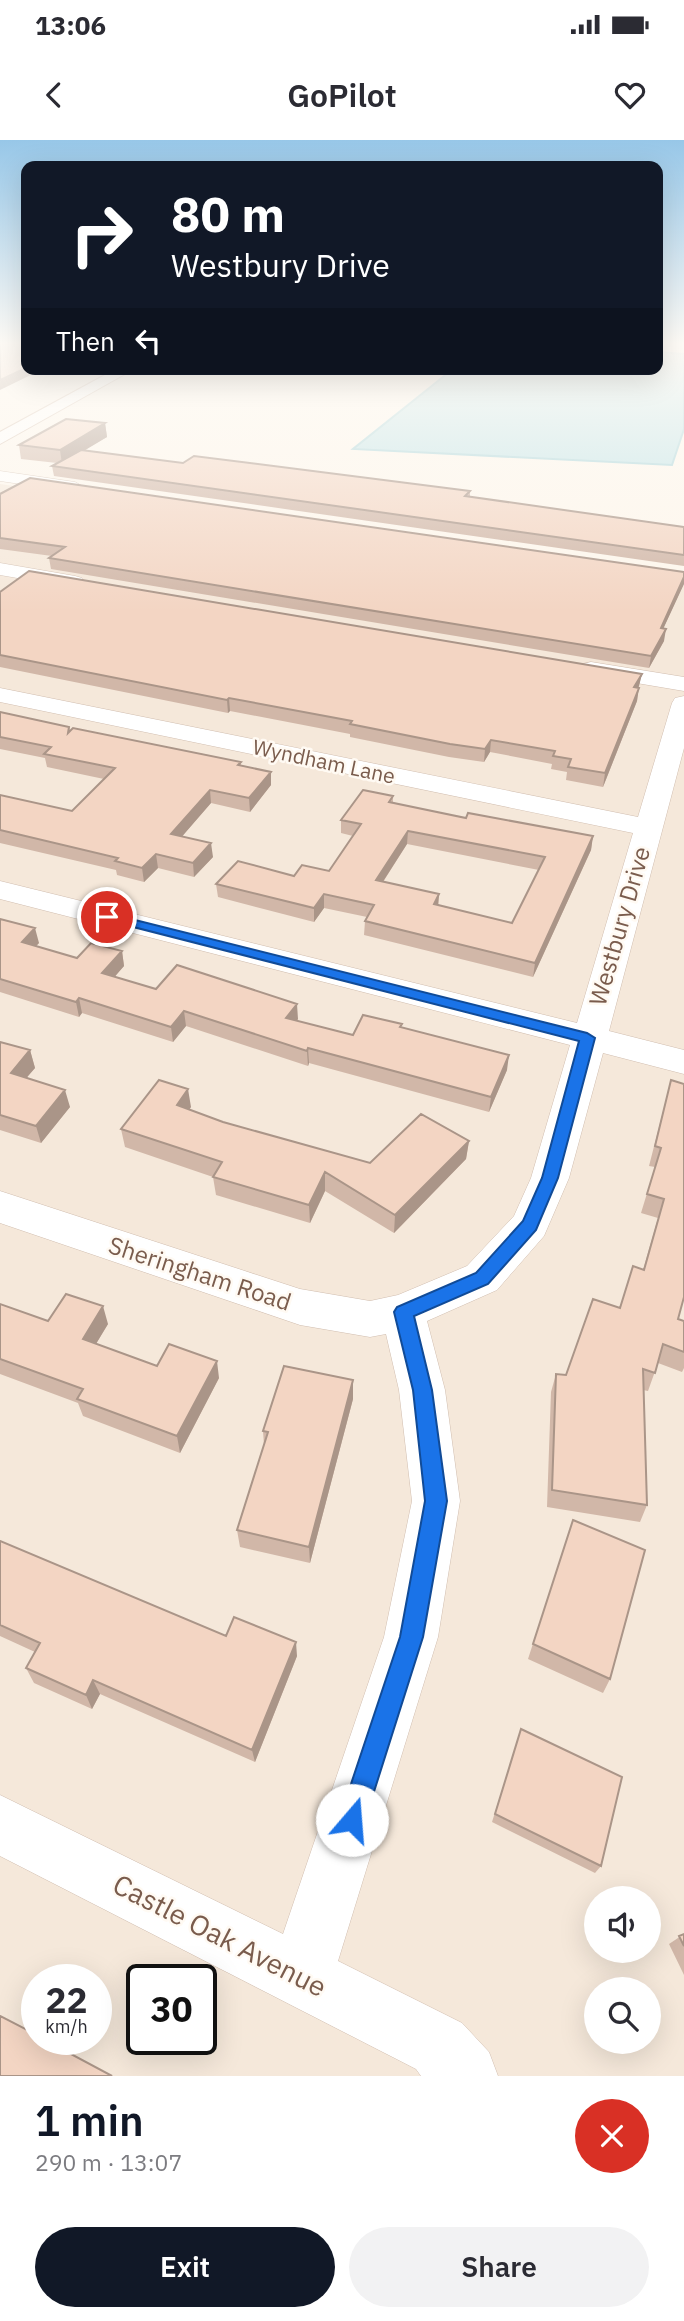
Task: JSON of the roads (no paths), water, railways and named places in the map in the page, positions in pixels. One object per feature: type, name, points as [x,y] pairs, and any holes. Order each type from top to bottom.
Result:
[{"type":"street","points":[[0,476],[92,489]]},
{"type":"street","points":[[0,569],[96,585]]},
{"type":"street","points":[[575,666],[684,684]]},
{"type":"street","name":"Wyndham Lane","points":[[0,695],[647,827]]},
{"type":"street","name":"Westbury Drive","points":[[403,1312],[482,1278],[530,1225],[550,1178],[587,1038],[684,703]]},
{"type":"street","points":[[0,890],[684,1062]]},
{"type":"street","name":"Sheringham Road","points":[[0,1207],[300,1307],[370,1318],[403,1312]]},
{"type":"street","points":[[301,1976],[411,1637],[436,1501],[422,1390],[403,1312]]},
{"type":"street","name":"Castle Oak Avenue","points":[[0,1824],[301,1976],[452,2061]]},
{"type":"water","points":[[375,431],[683,431],[672,465],[353,449]]}]
